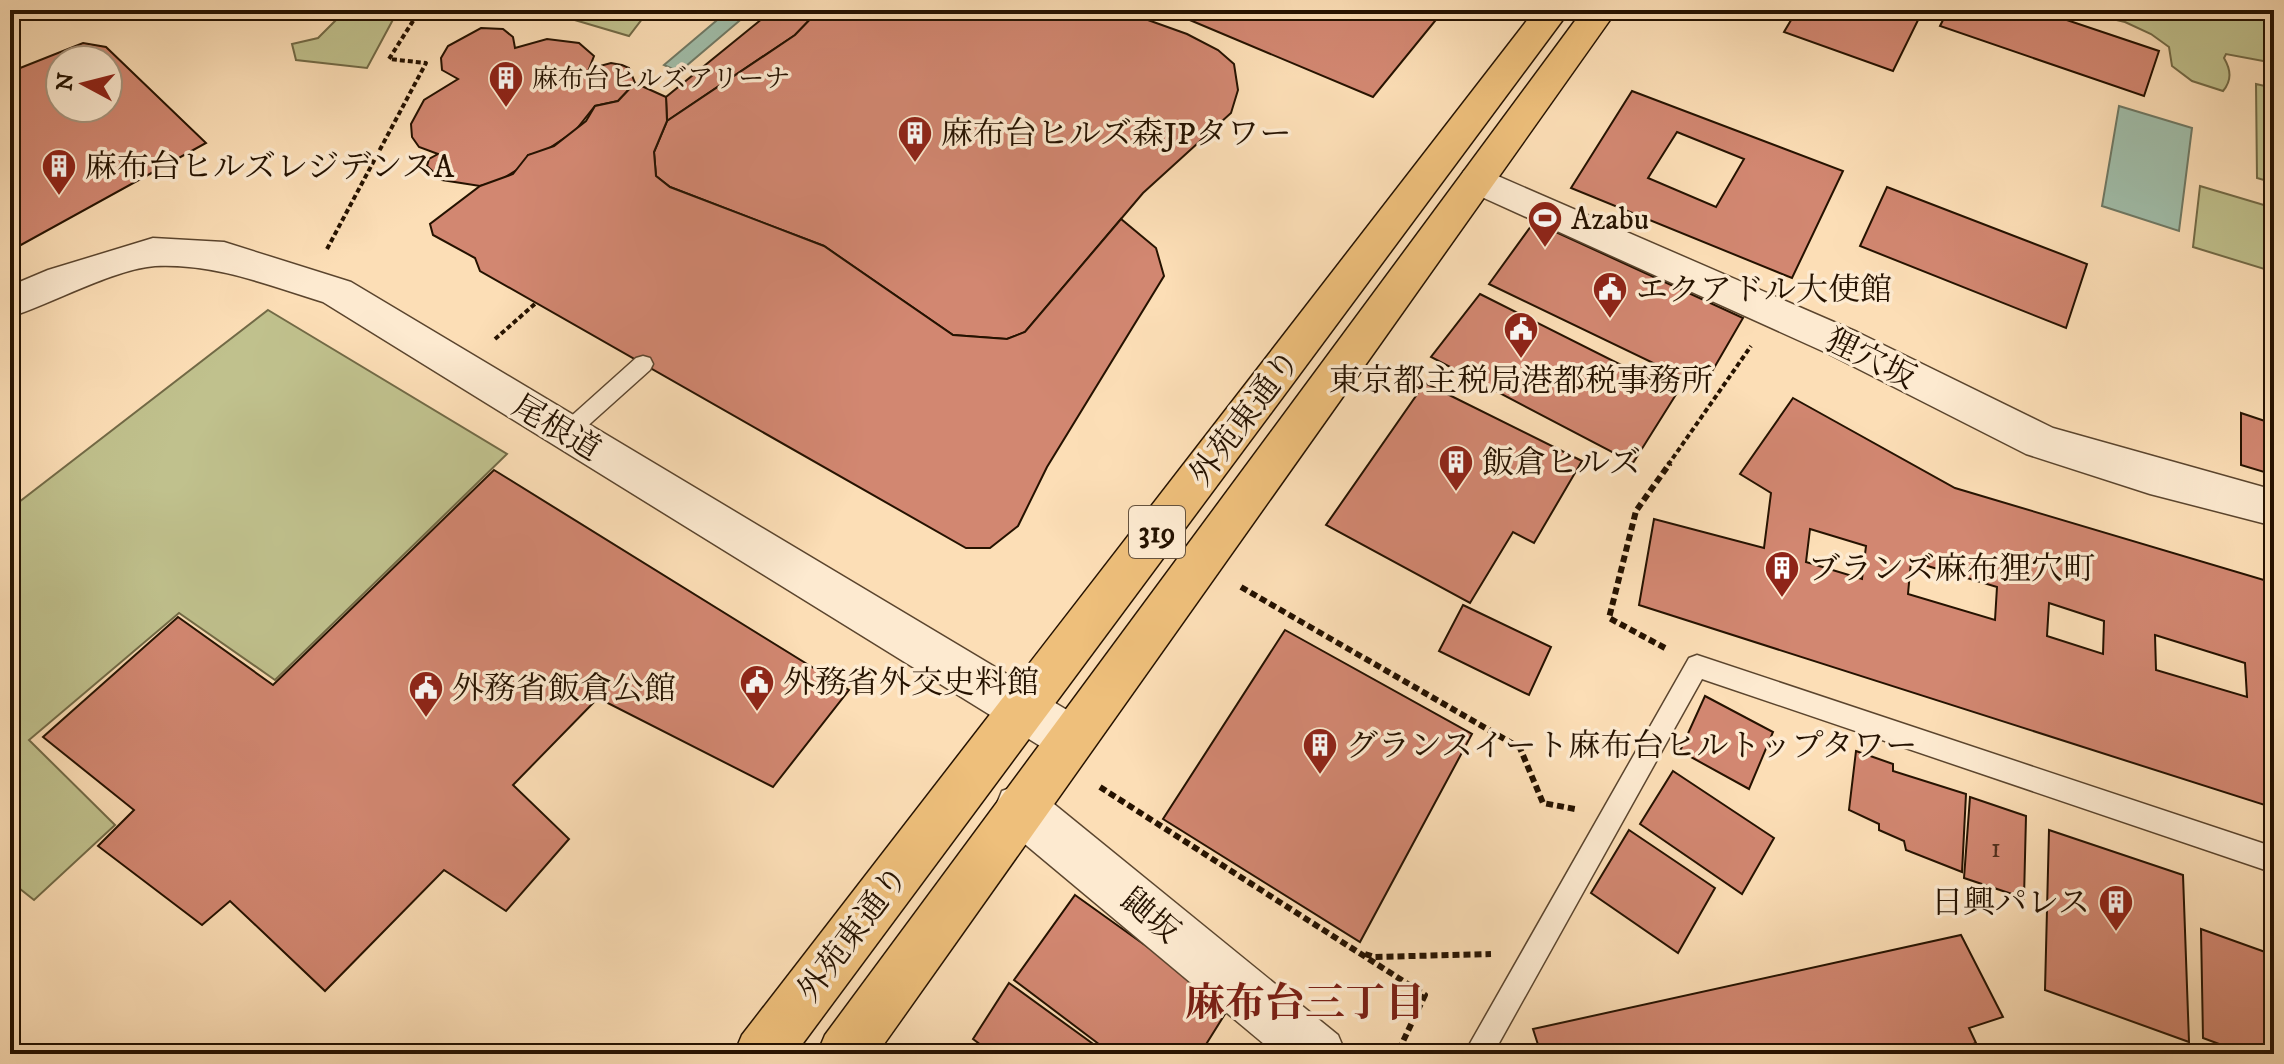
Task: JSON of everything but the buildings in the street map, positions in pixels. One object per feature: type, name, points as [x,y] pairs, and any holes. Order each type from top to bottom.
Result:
[{"type":"main road","name":"外苑東通り","points":[[761,1054],[1553,10]]},
{"type":"main road","name":"外苑東通り","points":[[844,1054],[1600,10]]},
{"type":"street","name":"狸穴坂","points":[[1477,180],[1774,312],[2041,442],[2150,476],[2274,508]]},
{"type":"street","name":"尾根道","points":[[10,302],[62,280],[153,252],[224,256],[337,292],[1070,738]]},
{"type":"street","name":"鼬坂","points":[[1020,808],[1319,1054]]},
{"type":"lane","points":[[566,433],[643,364]]},
{"type":"lane","points":[[1478,1054],[1697,666],[2274,860]]},
{"type":"path","points":[[309,283],[426,63],[389,59],[420,10]]},
{"type":"path","points":[[1676,654],[1609,618],[1636,511],[1774,312]]},
{"type":"path","points":[[1233,582],[1520,748],[1543,803],[1615,816]]},
{"type":"path","points":[[1090,780],[1425,995],[1397,1054]]},
{"type":"path","points":[[1354,949],[1374,957],[1536,953]]},
{"type":"green space","points":[[346,10],[384,10],[396,14],[367,68],[296,60],[292,44],[318,38]]},
{"type":"green space","points":[[524,10],[649,10],[629,36],[551,13]]},
{"type":"green space","points":[[2074,10],[2274,10],[2274,63],[2226,54],[2224,58],[2230,75],[2223,91],[2192,81],[2172,66],[2169,47],[2151,34],[2125,22]]},
{"type":"green space","points":[[2256,84],[2274,88],[2274,183],[2257,178]]},
{"type":"green space","points":[[2200,186],[2274,208],[2274,272],[2193,247]]},
{"type":"green space","points":[[268,310],[507,454],[275,680],[179,613],[29,740],[115,825],[34,900],[10,881],[10,509]]},
{"type":"shaded area","points":[[729,10],[751,11],[679,72],[664,65]]},
{"type":"shaded area","points":[[2119,106],[2192,128],[2179,231],[2102,206]]},
{"type":"place","name":"麻布台ヒルズアリーナ","points":[[506,109]]},
{"type":"place","name":"麻布台ヒルズ森JPタワー","points":[[915,164]]},
{"type":"place","name":"麻布台ヒルズレジデンスA","points":[[59,197]]},
{"type":"place","name":"Azabu","points":[[1545,249]]},
{"type":"place","name":"エクアドル大使館","points":[[1610,320]]},
{"type":"place","name":"東京都主税局港都税事務所","points":[[1521,360]]},
{"type":"place","name":"飯倉ヒルズ","points":[[1456,493]]},
{"type":"place","name":"ブランズ麻布狸穴町","points":[[1782,599]]},
{"type":"place","name":"外務省外交史料館","points":[[757,713]]},
{"type":"place","name":"外務省飯倉公館","points":[[426,719]]},
{"type":"place","name":"グランスイート麻布台ヒルトップタワー","points":[[1320,776]]},
{"type":"place","name":"日興パレス","points":[[2116,933]]},
{"type":"district","name":"麻布台三丁目","points":[[1305,1002]]}]
